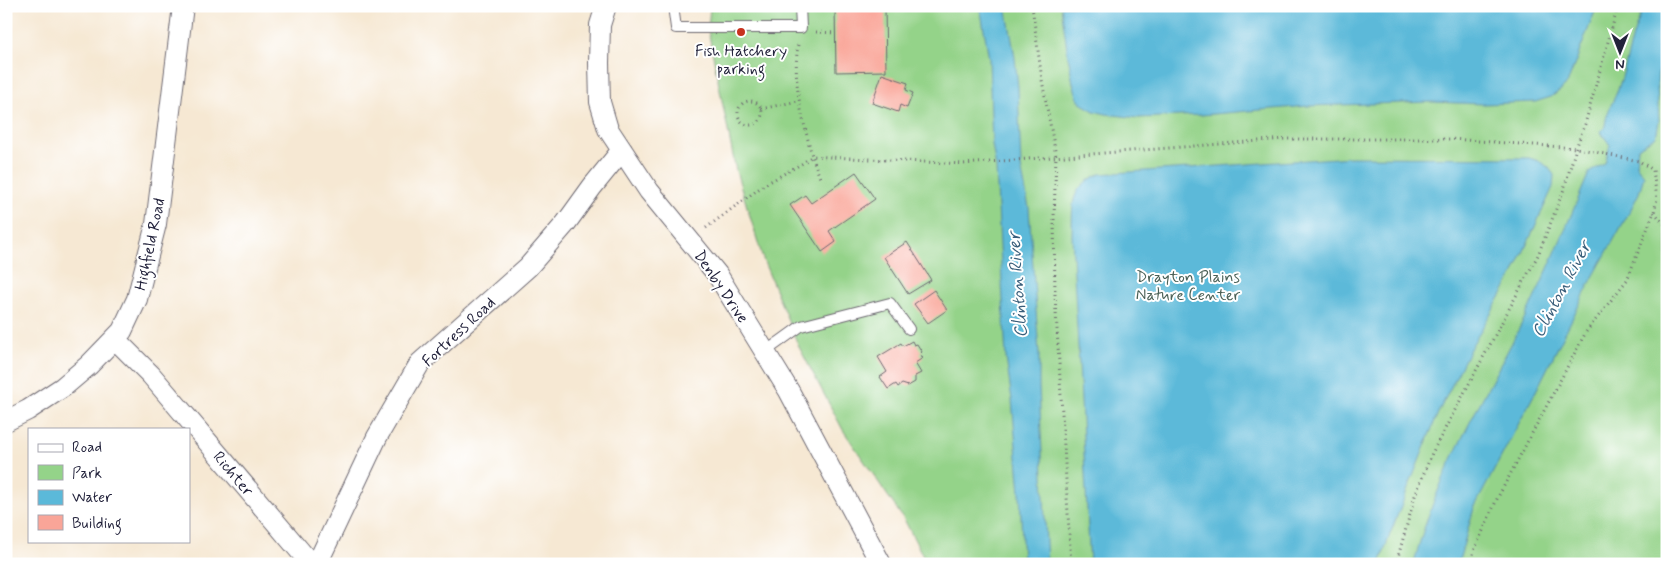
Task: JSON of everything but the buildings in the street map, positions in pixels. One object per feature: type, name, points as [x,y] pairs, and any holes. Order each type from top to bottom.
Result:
[{"type":"street","name":"Highfield Road","points":[[6,421],[28,410],[90,365],[122,331],[137,299],[156,224],[183,6]]},
{"type":"street","name":"Denby Drive","points":[[606,6],[600,25],[599,63],[600,102],[608,129],[649,191],[718,274],[789,391],[881,564]]},
{"type":"street","name":"Fortress Road","points":[[317,564],[377,437],[420,363],[528,267],[566,223],[622,150]]},
{"type":"street","name":"Richter","points":[[115,339],[151,374],[311,564]]},
{"type":"lane","points":[[673,6],[676,28],[801,28],[800,6]]},
{"type":"lane","points":[[765,352],[801,326],[890,303],[909,329]]},
{"type":"path","points":[[1032,6],[1042,80],[1056,156],[1054,218],[1055,295],[1071,564]]},
{"type":"path","points":[[1396,564],[1415,496],[1432,453],[1538,255],[1564,189],[1585,124],[1618,6]]},
{"type":"path","points":[[820,178],[812,156],[798,101],[796,58],[801,28],[815,32],[836,33]]},
{"type":"path","points":[[749,101],[756,103],[761,109],[762,113],[759,120],[753,124],[745,124],[738,115],[742,104],[749,101]]},
{"type":"path","points":[[761,109],[798,101]]},
{"type":"path","points":[[691,242],[764,185],[812,156],[963,164],[1286,139],[1451,138],[1576,148],[1639,161],[1653,170],[1657,199],[1654,212],[1627,280],[1586,332],[1497,499],[1470,564]]},
{"type":"path","points":[[1654,212],[1667,228]]},
{"type":"green space","name":"Drayton Plains Nature Center","points":[[710,6],[1667,6],[1667,564],[927,564],[905,521],[843,430],[799,347],[764,262],[736,171],[708,30]]},
{"type":"water","name":"Clinton River","points":[[980,6],[1006,6],[1015,58],[1021,167],[1029,208],[1039,354],[1047,564],[1023,564],[1020,493],[1012,400],[1006,358],[996,168],[992,144],[989,59]]},
{"type":"water","points":[[1061,6],[1597,6],[1569,79],[1562,89],[1551,97],[1535,102],[1484,104],[1431,102],[1308,106],[1138,118],[1094,111],[1082,104],[1078,99],[1068,56]]},
{"type":"water","name":"Clinton River","points":[[1643,6],[1667,6],[1667,52],[1658,74],[1659,121],[1657,132],[1654,137],[1638,148],[1636,165],[1644,176],[1639,193],[1593,277],[1537,389],[1474,508],[1458,564],[1414,564],[1423,531],[1447,469],[1533,301],[1589,173],[1605,163],[1610,145],[1600,131],[1605,128],[1607,114],[1624,71]]},
{"type":"water","points":[[1352,157],[1529,158],[1539,161],[1548,167],[1554,175],[1553,187],[1513,275],[1471,347],[1438,413],[1380,564],[1090,564],[1072,236],[1073,206],[1077,192],[1082,185],[1100,174]]},
{"type":"place","name":"Fish Hatchery parking","points":[[741,32]]}]
